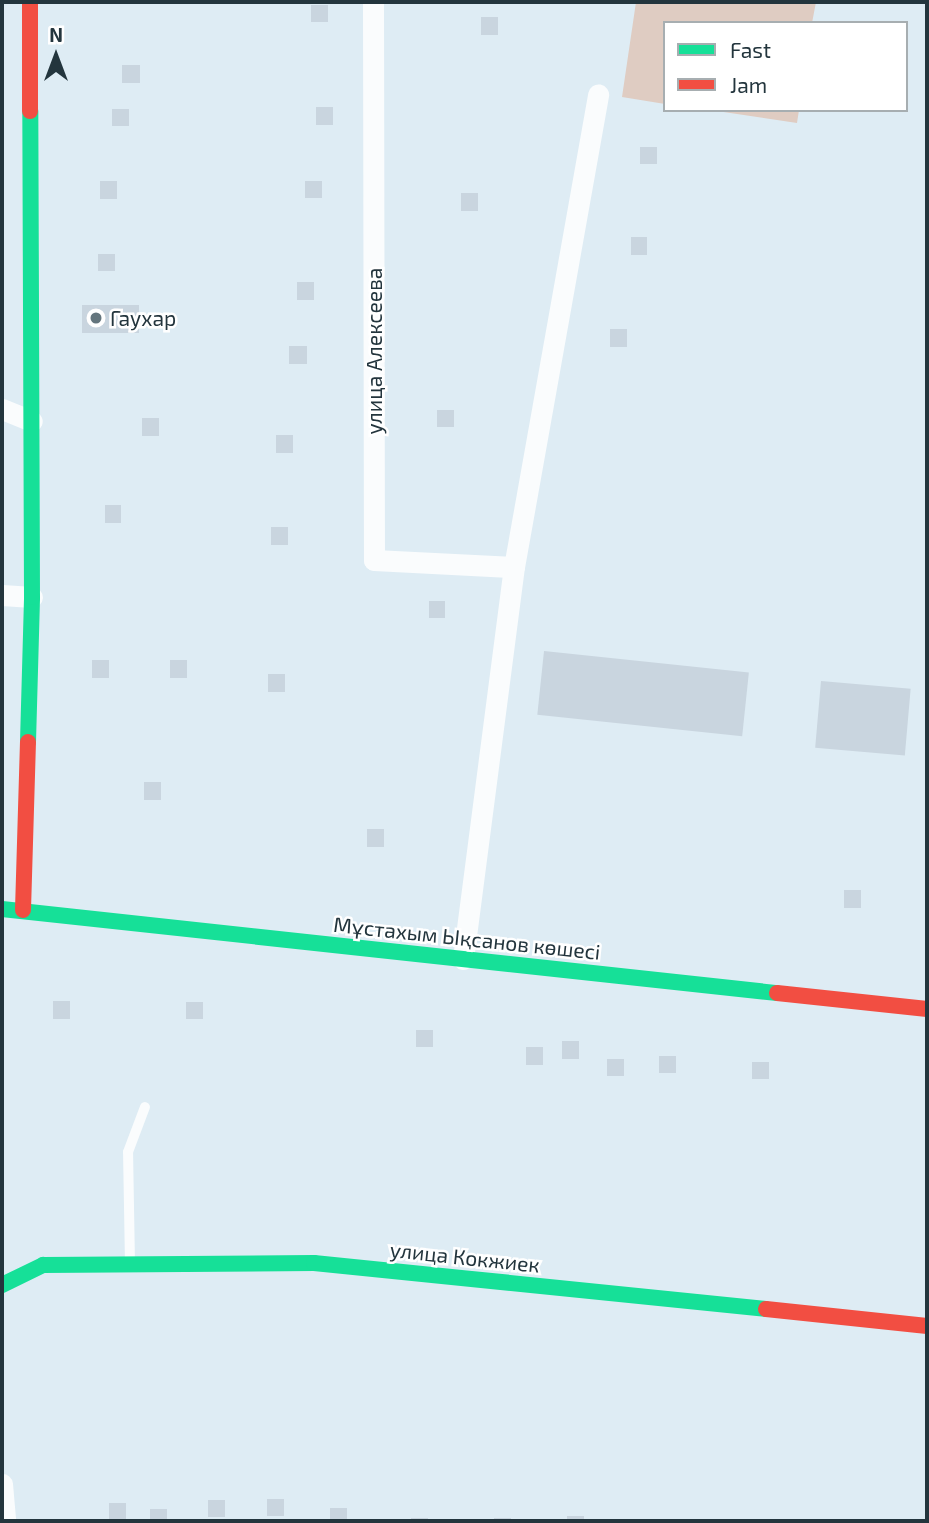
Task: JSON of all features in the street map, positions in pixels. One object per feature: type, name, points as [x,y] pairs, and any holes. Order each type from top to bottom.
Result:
[{"type":"street","points":[[23,910],[32,597],[30,2]]},
{"type":"street","name":"улица Алексеева","points":[[373,2],[374,560],[514,567]]},
{"type":"street","points":[[463,959],[514,567],[598,93]]},
{"type":"street","points":[[2,409],[32,421]]},
{"type":"street","points":[[2,595],[32,597]]},
{"type":"street","name":"Мұстахым Ықсанов көшесі","points":[[2,909],[927,1009]]},
{"type":"street","name":"улица Кокжиек","points":[[2,1285],[43,1265],[314,1263],[927,1326]]},
{"type":"street","points":[[2,1484],[5,1521]]},
{"type":"lane","points":[[130,1264],[128,1152],[145,1107]]},
{"type":"shaded area","points":[[636,2],[816,2],[812,21],[663,21],[663,104],[622,97]]},
{"type":"shaded area","points":[[723,112],[799,112],[797,123]]},
{"type":"building","points":[[311,5],[328,5],[328,22],[311,22]]},
{"type":"building","points":[[481,17],[498,17],[498,35],[481,35]]},
{"type":"building","points":[[122,65],[140,65],[140,83],[122,83]]},
{"type":"building","points":[[316,107],[333,107],[333,125],[316,125]]},
{"type":"building","points":[[112,109],[129,109],[129,126],[112,126]]},
{"type":"building","points":[[640,147],[657,147],[657,164],[640,164]]},
{"type":"building","points":[[100,181],[117,181],[117,199],[100,199]]},
{"type":"building","points":[[305,181],[322,181],[322,198],[305,198]]},
{"type":"building","points":[[461,193],[478,193],[478,211],[461,211]]},
{"type":"building","points":[[631,237],[647,237],[647,255],[631,255]]},
{"type":"building","points":[[98,254],[115,254],[115,271],[98,271]]},
{"type":"building","points":[[297,282],[314,282],[314,300],[297,300]]},
{"type":"building","points":[[82,305],[139,305],[139,333],[82,333]]},
{"type":"building","points":[[610,329],[627,329],[627,347],[610,347]]},
{"type":"building","points":[[289,346],[307,346],[307,364],[289,364]]},
{"type":"building","points":[[437,410],[454,410],[454,427],[437,427]]},
{"type":"building","points":[[142,418],[159,418],[159,436],[142,436]]},
{"type":"building","points":[[276,435],[293,435],[293,453],[276,453]]},
{"type":"building","points":[[105,505],[121,505],[121,523],[105,523]]},
{"type":"building","points":[[271,527],[288,527],[288,545],[271,545]]},
{"type":"building","points":[[429,601],[445,601],[445,618],[429,618]]},
{"type":"building","points":[[544,651],[749,673],[742,736],[537,715]]},
{"type":"building","points":[[92,660],[109,660],[109,678],[92,678]]},
{"type":"building","points":[[170,660],[187,660],[187,678],[170,678]]},
{"type":"building","points":[[268,674],[285,674],[285,692],[268,692]]},
{"type":"building","points":[[821,681],[911,689],[905,756],[815,748]]},
{"type":"building","points":[[144,782],[161,782],[161,800],[144,800]]},
{"type":"building","points":[[367,829],[384,829],[384,847],[367,847]]},
{"type":"building","points":[[844,890],[861,890],[861,908],[844,908]]},
{"type":"building","points":[[53,1001],[70,1001],[70,1019],[53,1019]]},
{"type":"building","points":[[186,1002],[203,1002],[203,1019],[186,1019]]},
{"type":"building","points":[[416,1030],[433,1030],[433,1047],[416,1047]]},
{"type":"building","points":[[562,1041],[579,1041],[579,1059],[562,1059]]},
{"type":"building","points":[[526,1047],[543,1047],[543,1065],[526,1065]]},
{"type":"building","points":[[659,1056],[676,1056],[676,1073],[659,1073]]},
{"type":"building","points":[[607,1059],[624,1059],[624,1076],[607,1076]]},
{"type":"building","points":[[752,1062],[769,1062],[769,1079],[752,1079]]},
{"type":"building","points":[[267,1499],[284,1499],[284,1516],[267,1516]]},
{"type":"building","points":[[208,1500],[225,1500],[225,1517],[208,1517]]},
{"type":"building","points":[[109,1503],[126,1503],[126,1521],[109,1521]]},
{"type":"building","points":[[330,1508],[347,1508],[347,1521],[330,1521]]},
{"type":"building","points":[[150,1509],[167,1509],[167,1521],[150,1521]]},
{"type":"building","points":[[567,1516],[584,1516],[584,1521],[567,1521]]},
{"type":"building","points":[[411,1518],[428,1518],[428,1521],[411,1521]]},
{"type":"building","points":[[494,1518],[511,1518],[511,1521],[494,1521]]},
{"type":"traffic: fast","points":[[28,742],[32,597],[30,111]]},
{"type":"traffic: fast","points":[[2,909],[777,993]]},
{"type":"traffic: fast","points":[[2,1285],[43,1265],[314,1263],[766,1309]]},
{"type":"traffic: jam","points":[[30,2],[30,111]]},
{"type":"traffic: jam","points":[[23,910],[28,742]]},
{"type":"traffic: jam","points":[[777,993],[927,1009]]},
{"type":"traffic: jam","points":[[766,1309],[927,1326]]},
{"type":"place","name":"Гаухар","points":[[96,318]]}]
